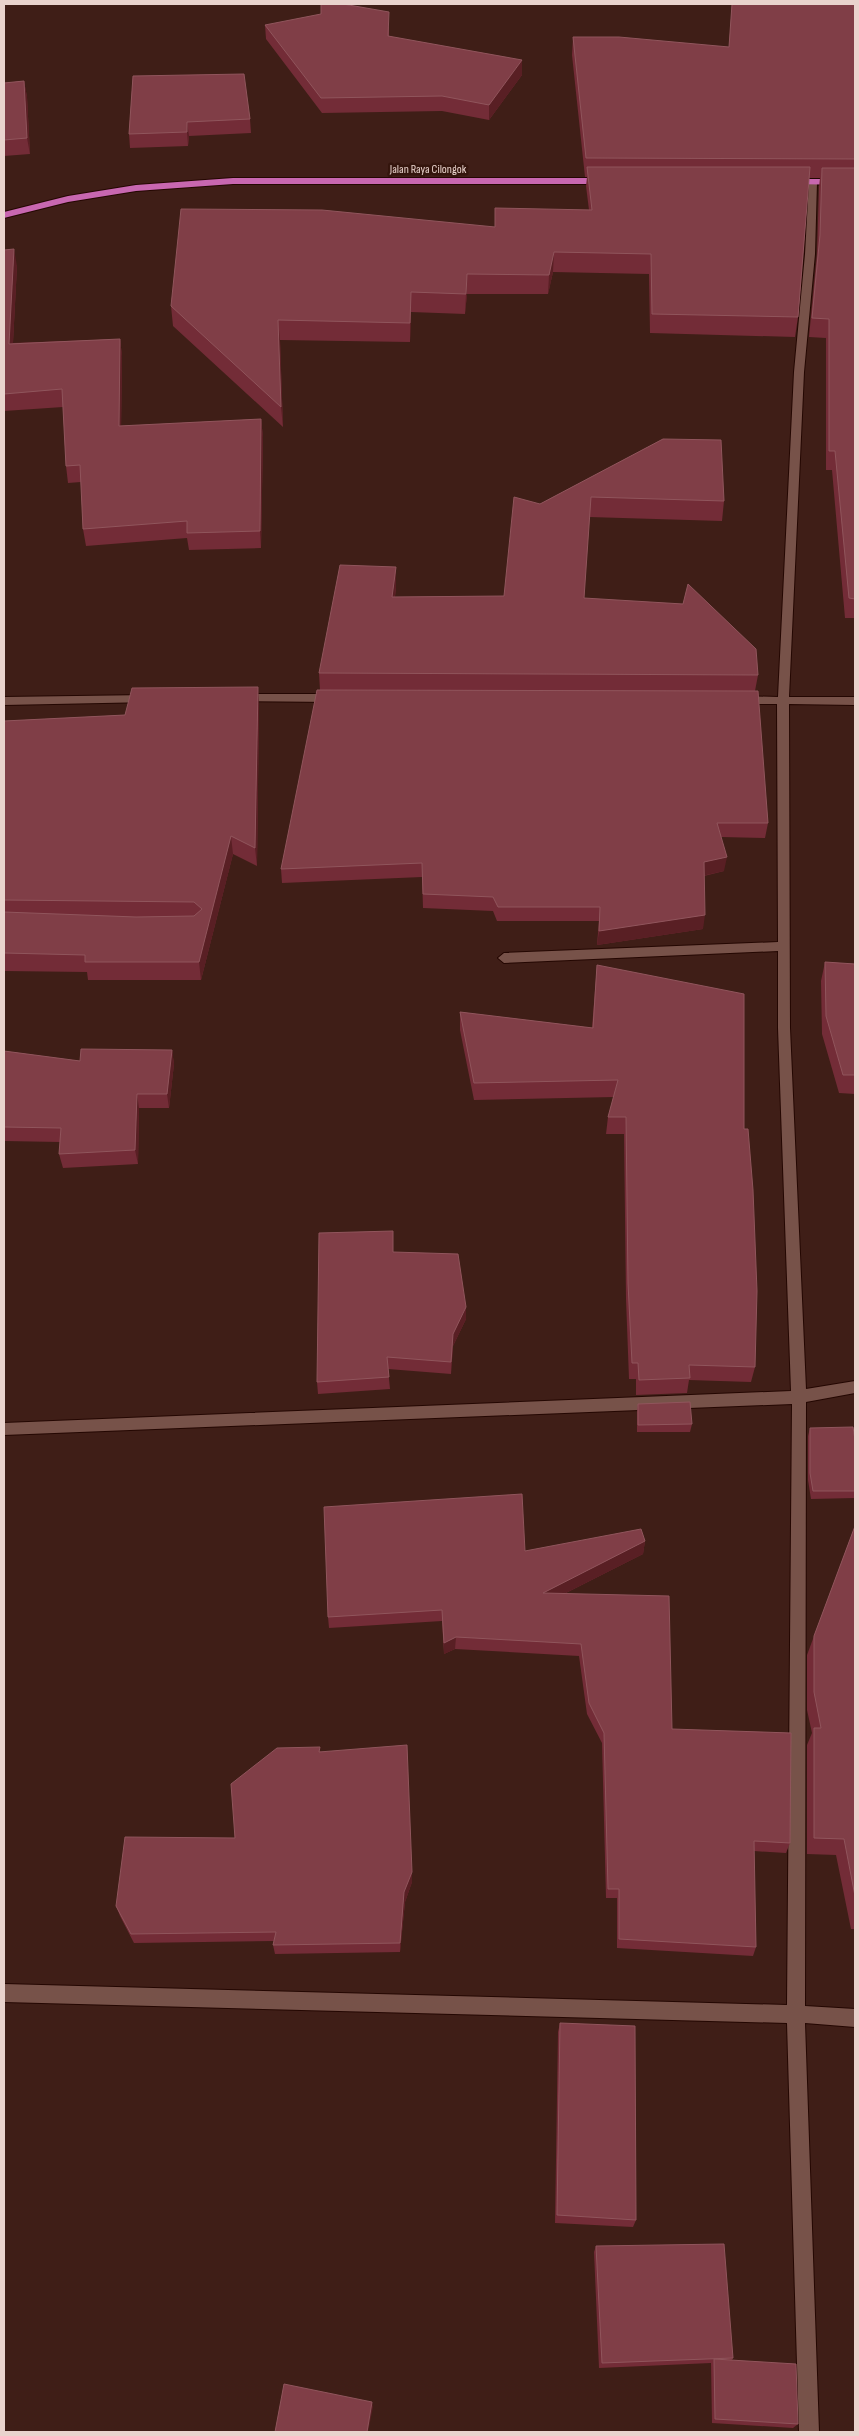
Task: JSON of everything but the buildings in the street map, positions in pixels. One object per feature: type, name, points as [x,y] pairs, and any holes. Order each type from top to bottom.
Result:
[{"type":"highway","name":"Jalan Raya Cilongok","points":[[4,215],[68,200],[136,188],[232,181],[616,182]]},
{"type":"highway","points":[[784,182],[855,182]]},
{"type":"street","points":[[809,2432],[796,2014],[799,1397],[784,1028],[783,700],[799,372],[810,254],[813,182]]},
{"type":"street","points":[[225,698],[341,698]]},
{"type":"street","points":[[4,701],[157,699]]},
{"type":"street","points":[[726,700],[855,701]]},
{"type":"street","points":[[504,958],[784,946]]},
{"type":"street","points":[[4,1429],[799,1397],[855,1387]]},
{"type":"street","points":[[4,1993],[796,2014],[855,2018]]}]
